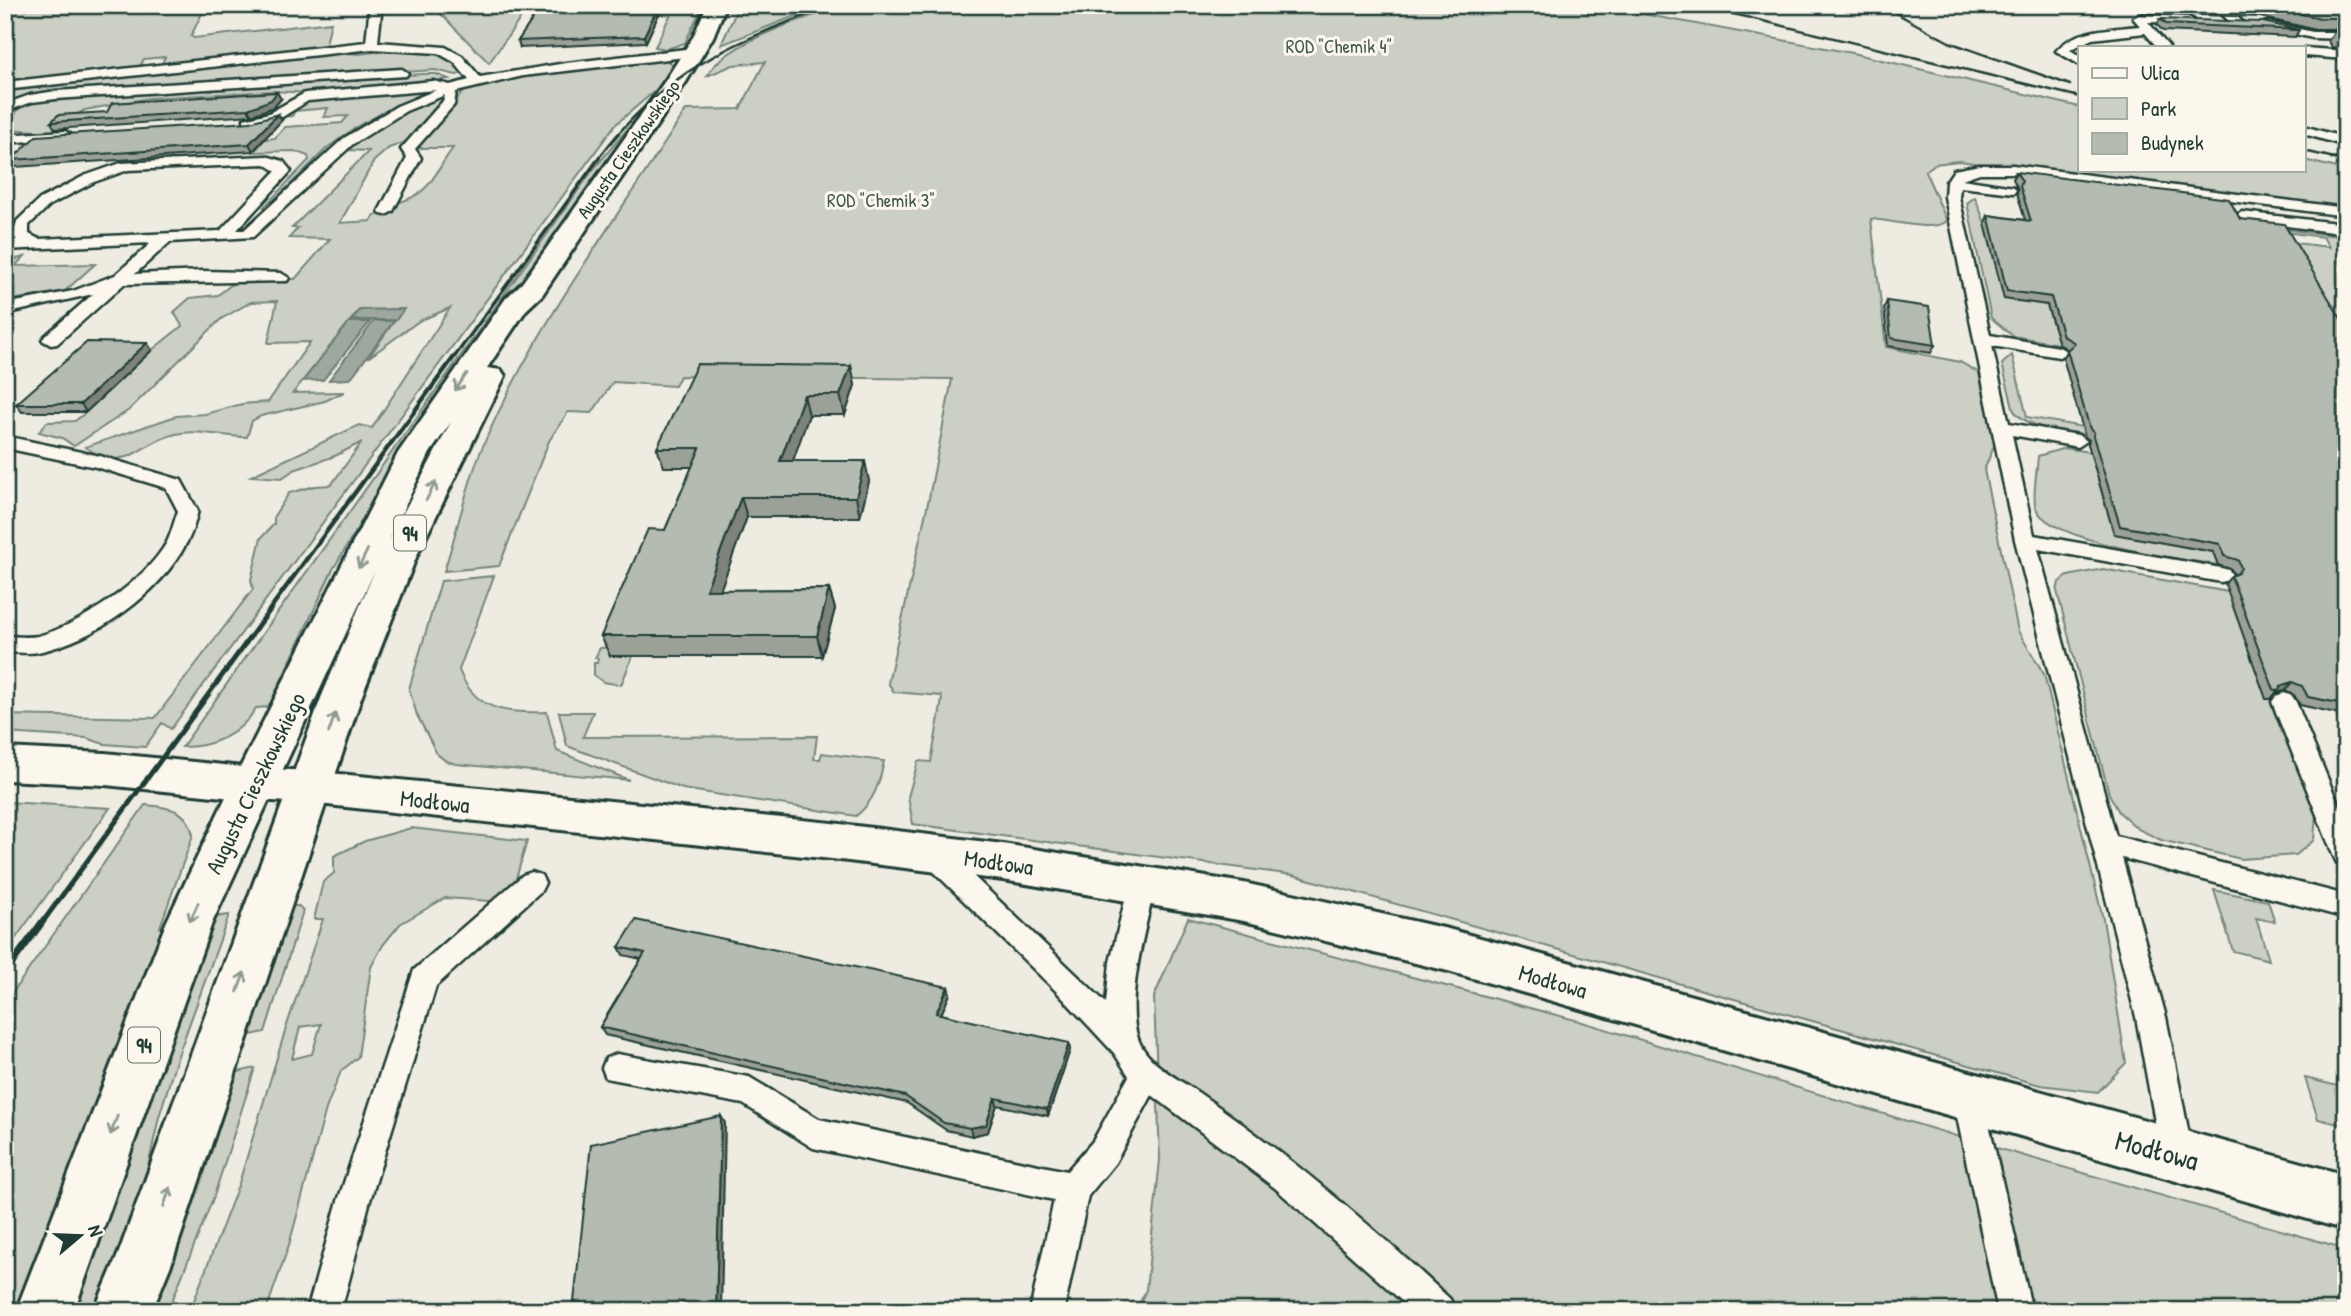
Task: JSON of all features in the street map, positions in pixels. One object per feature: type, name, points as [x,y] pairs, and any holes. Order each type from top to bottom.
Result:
[{"type":"main road","name":"Augusta Cieszkowskiego","points":[[45,1311],[189,923],[253,784],[414,453],[516,304],[532,289],[694,52],[717,5]]},
{"type":"main road","name":"Augusta Cieszkowskiego","points":[[123,1311],[144,1262],[337,707],[399,555],[528,303],[532,289]]},
{"type":"main road","name":"Modłowa","points":[[5,764],[105,769],[309,787],[933,853],[1244,902],[1448,950],[2346,1203]]},
{"type":"lane","points":[[372,45],[376,5]]},
{"type":"lane","points":[[2215,5],[2248,23]]},
{"type":"lane","points":[[2163,46],[2139,18],[2248,23],[2313,35],[2346,36]]},
{"type":"lane","points":[[2078,60],[2062,51],[2068,43],[2086,37],[2148,29]]},
{"type":"lane","points":[[5,86],[372,45],[441,50],[458,59],[473,81]]},
{"type":"lane","points":[[5,245],[248,234],[342,146],[366,129],[449,89],[473,81],[694,52]]},
{"type":"lane","points":[[2306,52],[2346,55]]},
{"type":"lane","points":[[5,108],[30,99],[55,96],[417,73],[443,73],[473,81]]},
{"type":"lane","points":[[157,101],[263,94],[305,97],[433,85],[449,89]]},
{"type":"lane","points":[[386,211],[414,158],[408,149],[449,102],[449,89]]},
{"type":"lane","points":[[240,123],[269,119],[305,97]]},
{"type":"lane","points":[[2306,131],[2346,142]]},
{"type":"lane","points":[[5,139],[82,134]]},
{"type":"lane","points":[[35,243],[21,236],[22,223],[45,202],[89,179],[126,166],[266,159],[278,164],[284,171],[224,235]]},
{"type":"lane","points":[[2177,1156],[2151,1017],[2025,540],[1952,197],[1953,182],[1959,173],[1980,169],[2013,169],[2346,212]]},
{"type":"lane","points":[[1953,182],[2009,190]]},
{"type":"lane","points":[[2242,216],[2346,229]]},
{"type":"lane","points":[[51,340],[166,237]]},
{"type":"lane","points":[[5,309],[77,295],[117,279],[203,276],[281,278]]},
{"type":"lane","points":[[1982,339],[2059,352]]},
{"type":"lane","points":[[2001,427],[2078,442]]},
{"type":"lane","points":[[5,442],[100,462],[174,484],[188,511],[176,543],[152,573],[116,605],[75,631],[35,645],[5,644]]},
{"type":"lane","points":[[2025,540],[2221,575]]},
{"type":"lane","points":[[2284,702],[2346,855]]},
{"type":"lane","points":[[2104,843],[2346,907]]},
{"type":"lane","points":[[933,853],[1068,984],[1124,1043],[1147,1074],[1253,1148],[1363,1240],[1438,1311]]},
{"type":"lane","points":[[324,1311],[353,1204],[424,978],[532,883]]},
{"type":"lane","points":[[1124,1043],[1119,996],[1142,884]]},
{"type":"lane","points":[[617,1068],[749,1091],[813,1133],[1073,1188]]},
{"type":"lane","points":[[1047,1311],[1073,1188],[1104,1152],[1147,1074]]},
{"type":"lane","points":[[1968,1098],[2015,1311]]},
{"type":"green space","points":[[5,5],[206,5],[191,36],[194,38],[331,22],[325,49],[161,65],[165,57],[144,59],[139,68],[5,85]]},
{"type":"green space","points":[[432,5],[530,5],[489,63]]},
{"type":"green space","points":[[675,5],[703,5],[685,43],[666,49],[655,47]]},
{"type":"green space","points":[[739,5],[824,5],[721,45]]},
{"type":"green space","points":[[848,5],[1594,5],[1852,53],[2078,107],[2078,172],[2306,172],[2306,160],[2346,170],[2346,200],[2333,206],[1958,161],[1935,164],[1925,171],[1947,221],[1922,226],[1871,219],[1886,347],[1960,362],[1979,373],[1995,444],[1984,470],[2018,631],[2044,674],[2103,919],[2126,1063],[2098,1092],[2040,1085],[1293,875],[913,824],[908,797],[918,761],[931,762],[942,700],[941,696],[894,692],[888,683],[952,379],[680,376],[675,386],[613,382],[592,413],[568,412],[549,441],[499,566],[444,571],[480,453],[524,363],[576,277],[686,110],[740,109],[765,62],[733,65],[707,76],[716,64],[750,41]]},
{"type":"green space","points":[[382,51],[439,55],[458,65],[465,73],[456,75],[435,70],[29,95],[5,102],[5,90],[18,87],[337,52],[359,54]]},
{"type":"green space","points":[[666,60],[673,65],[657,89],[615,125],[171,729],[162,723],[145,747],[104,744],[86,738],[5,733],[5,715],[155,718],[253,589],[251,580],[261,538],[274,524],[274,516],[289,493],[331,485],[362,442],[335,456],[294,470],[282,478],[251,476],[359,425],[372,428],[450,308],[419,321],[368,358],[403,309],[359,310],[293,393],[344,392],[325,401],[261,416],[252,421],[247,437],[193,432],[176,434],[162,438],[123,458],[100,455],[85,447],[176,416],[205,414],[242,404],[268,402],[310,342],[268,343],[277,301],[251,302],[221,319],[129,410],[74,446],[62,438],[39,432],[47,422],[75,421],[86,412],[152,350],[182,326],[174,312],[190,298],[218,295],[240,278],[295,279],[330,239],[289,238],[298,228],[292,228],[369,151],[347,150],[379,124],[443,95],[446,97],[409,141],[389,148],[374,161],[340,223],[371,221],[374,215],[393,213],[397,203],[418,194],[431,182],[453,148],[416,148],[416,144],[467,88],[480,83]]},
{"type":"green space","points":[[436,74],[449,79],[311,93],[271,91],[150,98],[85,110],[62,122],[52,132],[5,129],[20,107],[31,101],[130,92]]},
{"type":"green space","points":[[430,90],[361,124],[327,148],[268,207],[264,207],[309,160],[308,156],[294,151],[254,152],[265,139],[275,138],[285,127],[342,123],[348,116],[324,117],[328,108],[295,111],[292,116],[280,117],[300,102]]},
{"type":"green space","points":[[642,111],[428,416],[381,489],[332,571],[269,707],[256,708],[242,725],[225,738],[204,745],[182,747],[592,171]]},
{"type":"green space","points":[[1975,197],[1985,223],[2004,298],[2047,305],[2059,344],[2013,336],[1991,318],[1967,203]]},
{"type":"green space","points":[[2234,223],[2346,237],[2346,345],[2260,239],[2329,247],[2323,237],[2236,226]]},
{"type":"green space","points":[[24,257],[15,266],[95,264],[65,291],[5,301],[5,262]]},
{"type":"green space","points":[[2012,355],[2027,417],[2083,427],[2084,434],[2037,426],[2014,411],[2002,364]]},
{"type":"green space","points":[[451,421],[378,571],[324,700],[314,701],[418,465]]},
{"type":"green space","points":[[2065,448],[2090,452],[2114,534],[2213,552],[2218,565],[2116,547],[2087,539],[2043,518],[2035,505],[2038,456]]},
{"type":"green space","points":[[2103,569],[2228,592],[2266,698],[2273,700],[2316,814],[2314,840],[2296,855],[2241,859],[2161,840],[2138,829],[2119,812],[2109,794],[2057,591],[2059,582],[2068,576]]},
{"type":"green space","points":[[494,576],[459,670],[466,684],[483,702],[494,707],[519,712],[547,712],[557,751],[629,780],[456,764],[437,754],[417,715],[409,689],[441,581]]},
{"type":"green space","points":[[614,647],[610,656],[633,656],[621,685],[603,682],[594,675],[594,663],[597,663],[598,658],[595,658],[600,648]]},
{"type":"green space","points":[[559,712],[593,712],[583,737],[817,736],[814,759],[820,759],[822,753],[884,761],[875,791],[856,816],[683,789],[567,746]]},
{"type":"green space","points":[[5,802],[110,808],[5,953]]},
{"type":"green space","points":[[145,805],[176,811],[187,820],[193,835],[160,927],[174,925],[28,1311],[5,1311],[5,1003]]},
{"type":"green space","points":[[411,828],[527,841],[515,882],[504,902],[445,898],[400,924],[383,945],[371,967],[358,1057],[341,1071],[326,1109],[289,1245],[266,1311],[190,1311],[239,1183],[286,1028],[323,919],[314,919],[323,882],[334,873],[334,856],[365,841]],"holes":[[[321,1024],[312,1054],[292,1059],[300,1027]]]},
{"type":"green space","points":[[2214,890],[2268,901],[2275,922],[2256,918],[2269,960],[2233,951]]},
{"type":"green space","points":[[291,906],[299,906],[303,911],[265,1032],[246,1036]]},
{"type":"green space","points":[[229,915],[176,1061],[159,1117],[139,1208],[103,1311],[76,1311],[215,917]]},
{"type":"green space","points":[[1188,918],[1579,1021],[1966,1139],[2346,1249],[2346,1311],[1136,1311],[1146,1290],[1160,1160],[1154,997]]},
{"type":"green space","points":[[255,1068],[214,1196],[168,1311],[143,1311],[233,1073]]},
{"type":"green space","points":[[2305,1078],[2346,1088],[2346,1126],[2318,1119]]},
{"type":"shaded area","points":[[404,309],[396,320],[351,320],[360,310]]},
{"type":"shaded area","points":[[374,321],[394,321],[350,379],[329,380]]},
{"type":"shaded area","points":[[349,322],[370,322],[323,380],[303,381]]},
{"type":"building","points":[[542,5],[659,5],[644,36],[518,41]]},
{"type":"building","points":[[2243,5],[2346,5],[2346,18],[2320,18],[2266,6]]},
{"type":"building","points":[[2160,19],[2263,22],[2299,30],[2166,24]]},
{"type":"building","points":[[2335,30],[2346,30],[2346,37],[2338,36]]},
{"type":"building","points":[[277,92],[271,100],[248,109],[51,122],[58,115],[107,112],[112,103]]},
{"type":"building","points":[[278,114],[249,144],[11,160],[36,136],[250,122]]},
{"type":"building","points":[[2016,172],[2229,199],[2240,219],[2284,224],[2346,327],[2346,709],[2344,704],[2308,697],[2302,686],[2292,682],[2282,685],[2278,691],[2274,690],[2231,576],[2241,568],[2238,560],[2224,556],[2220,544],[2120,526],[2094,432],[2090,429],[2067,350],[2075,343],[2063,336],[2051,297],[2007,291],[1988,215],[2031,221],[2020,186],[2022,181]]},
{"type":"building","points":[[1887,301],[1929,307],[1935,345],[1891,338]]},
{"type":"building","points":[[87,342],[147,343],[81,404],[16,404]]},
{"type":"building","points":[[697,364],[851,366],[840,395],[804,395],[780,461],[865,461],[856,497],[741,497],[706,590],[829,589],[817,636],[601,636],[648,529],[665,530],[700,448],[657,448]]},
{"type":"building","points":[[636,920],[948,987],[936,1013],[1069,1043],[1047,1109],[995,1098],[986,1125],[970,1128],[944,1123],[905,1096],[600,1027],[645,953],[619,947]]},
{"type":"building","points":[[721,1116],[716,1311],[573,1311],[591,1144]]},
{"type":"railway","points":[[598,159],[648,103],[704,62],[766,31],[836,5]]},
{"type":"railway","points":[[1696,5],[2078,97]]},
{"type":"railway","points":[[1881,5],[1949,42],[2070,85]]},
{"type":"railway","points":[[2306,151],[2339,159]]},
{"type":"railway","points":[[453,359],[599,158]]},
{"type":"railway","points":[[2332,158],[2346,161]]},
{"type":"railway","points":[[270,609],[454,357]]},
{"type":"railway","points":[[42,923],[272,607]]},
{"type":"railway","points":[[5,973],[43,921]]},
{"type":"park label","name":"ROD \"Chemik 4\"","points":[[1339,46]]},
{"type":"park label","name":"ROD \"Chemik 3\"","points":[[881,200]]}]
